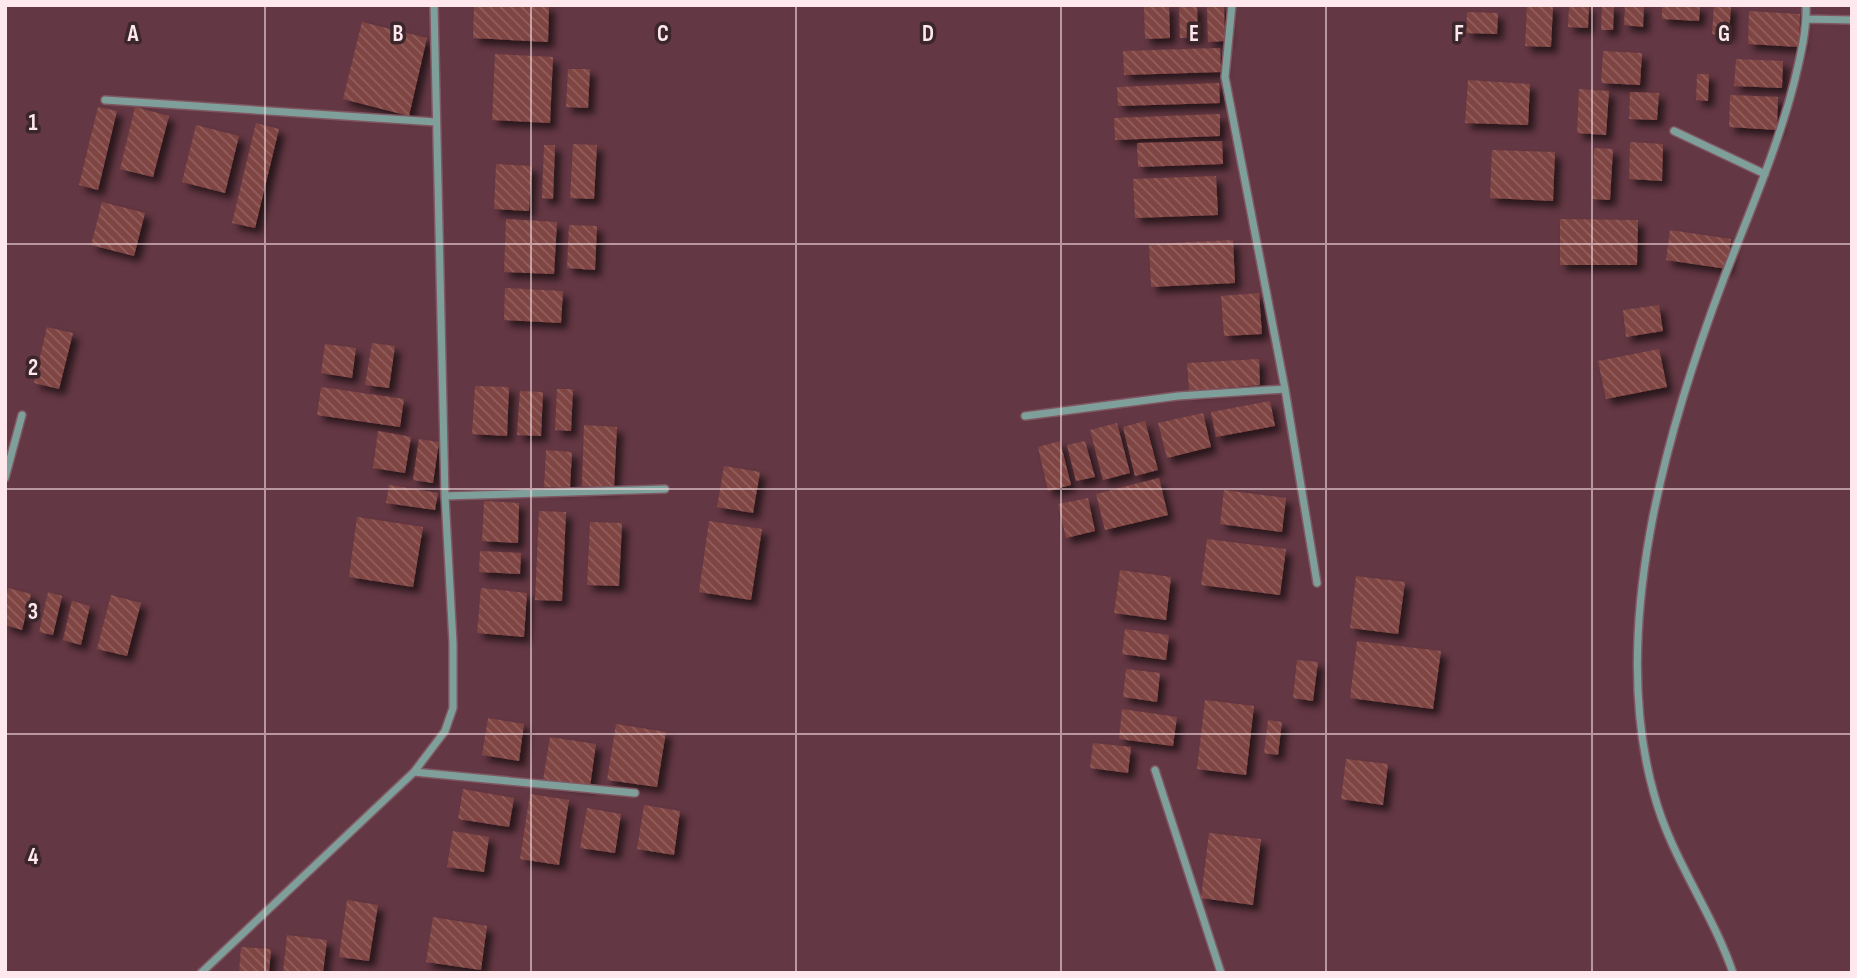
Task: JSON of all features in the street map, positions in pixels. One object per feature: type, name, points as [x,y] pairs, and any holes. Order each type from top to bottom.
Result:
[{"type":"street","points":[[201,973],[414,772],[445,731],[453,708],[454,667],[445,496],[433,5]]},
{"type":"street","points":[[1232,5],[1225,76],[1286,389],[1317,583]]},
{"type":"street","points":[[1733,973],[1669,837],[1645,761],[1640,721],[1639,613],[1644,569],[1663,475],[1683,401],[1723,281],[1788,108],[1807,19],[1806,5]]},
{"type":"street","points":[[1807,19],[1852,20]]},
{"type":"street","points":[[105,100],[436,122]]},
{"type":"street","points":[[1674,131],[1765,174]]},
{"type":"street","points":[[1025,416],[1178,396],[1286,389]]},
{"type":"street","points":[[5,478],[22,415]]},
{"type":"street","points":[[445,496],[665,489]]},
{"type":"street","points":[[1155,771],[1221,973]]},
{"type":"street","points":[[414,772],[635,793]]},
{"type":"building","points":[[474,5],[549,5],[548,42],[473,38]]},
{"type":"building","points":[[1144,5],[1169,5],[1170,38],[1145,39]]},
{"type":"building","points":[[1179,5],[1197,5],[1198,38],[1180,38]]},
{"type":"building","points":[[1207,5],[1224,5],[1225,41],[1208,42]]},
{"type":"building","points":[[1527,5],[1553,5],[1551,47],[1525,46]]},
{"type":"building","points":[[1569,5],[1589,5],[1588,28],[1568,27]]},
{"type":"building","points":[[1602,5],[1614,5],[1613,30],[1601,30]]},
{"type":"building","points":[[1625,5],[1644,5],[1643,27],[1624,25]]},
{"type":"building","points":[[1662,5],[1700,5],[1699,21],[1662,19]]},
{"type":"building","points":[[1714,5],[1731,5],[1729,36],[1712,34]]},
{"type":"building","points":[[1749,11],[1800,14],[1799,47],[1748,44]]},
{"type":"building","points":[[1467,12],[1498,13],[1497,34],[1466,33]]},
{"type":"building","points":[[362,22],[427,38],[409,116],[343,99]]},
{"type":"building","points":[[1220,48],[1221,72],[1124,75],[1123,51]]},
{"type":"building","points":[[1603,51],[1642,53],[1640,85],[1601,83]]},
{"type":"building","points":[[495,54],[553,57],[550,123],[492,120]]},
{"type":"building","points":[[1736,59],[1783,61],[1782,88],[1734,86]]},
{"type":"building","points":[[568,69],[590,69],[588,108],[566,107]]},
{"type":"building","points":[[1697,74],[1709,74],[1708,101],[1696,100]]},
{"type":"building","points":[[1468,80],[1530,84],[1528,125],[1465,123]]},
{"type":"building","points":[[1219,83],[1220,103],[1118,106],[1117,87]]},
{"type":"building","points":[[1579,89],[1609,91],[1606,135],[1577,133]]},
{"type":"building","points":[[1630,92],[1659,93],[1657,120],[1629,119]]},
{"type":"building","points":[[1730,95],[1778,97],[1777,130],[1729,127]]},
{"type":"building","points":[[98,107],[117,111],[98,190],[79,185]]},
{"type":"building","points":[[135,107],[169,116],[153,177],[120,169]]},
{"type":"building","points":[[1220,114],[1220,136],[1115,140],[1114,118]]},
{"type":"building","points":[[256,123],[279,129],[255,228],[232,223]]},
{"type":"building","points":[[196,125],[239,136],[225,193],[182,182]]},
{"type":"building","points":[[1222,141],[1223,164],[1138,167],[1137,143]]},
{"type":"building","points":[[1630,142],[1663,144],[1662,181],[1629,179]]},
{"type":"building","points":[[573,144],[597,145],[594,199],[570,198]]},
{"type":"building","points":[[544,145],[555,145],[553,199],[542,198]]},
{"type":"building","points":[[1594,148],[1613,149],[1610,200],[1592,199]]},
{"type":"building","points":[[1492,150],[1555,152],[1553,201],[1490,198]]},
{"type":"building","points":[[496,164],[532,166],[529,211],[494,209]]},
{"type":"building","points":[[1216,176],[1218,215],[1135,218],[1133,179]]},
{"type":"building","points":[[102,202],[145,213],[134,256],[91,245]]},
{"type":"building","points":[[506,219],[557,222],[554,274],[504,272]]},
{"type":"building","points":[[1560,219],[1638,220],[1637,265],[1560,265]]},
{"type":"building","points":[[569,225],[597,226],[595,270],[567,268]]},
{"type":"building","points":[[1670,230],[1731,239],[1727,269],[1666,260]]},
{"type":"building","points":[[1233,240],[1235,283],[1151,287],[1149,244]]},
{"type":"building","points":[[505,288],[563,291],[561,323],[504,320]]},
{"type":"building","points":[[1259,293],[1262,334],[1224,336],[1221,296]]},
{"type":"building","points":[[1659,305],[1663,331],[1626,337],[1623,310]]},
{"type":"building","points":[[47,327],[73,333],[59,389],[34,383]]},
{"type":"building","points":[[372,343],[395,346],[389,388],[365,385]]},
{"type":"building","points":[[325,344],[356,348],[352,378],[321,373]]},
{"type":"building","points":[[1659,349],[1667,387],[1606,399],[1598,361]]},
{"type":"building","points":[[1259,359],[1260,385],[1189,391],[1187,363]]},
{"type":"building","points":[[475,386],[509,387],[507,436],[472,434]]},
{"type":"building","points":[[321,387],[404,399],[400,427],[317,415]]},
{"type":"building","points":[[557,389],[573,389],[571,431],[555,430]]},
{"type":"building","points":[[520,391],[543,392],[541,436],[517,435]]},
{"type":"building","points":[[1270,401],[1275,426],[1216,437],[1211,412]]},
{"type":"building","points":[[1203,413],[1211,447],[1167,458],[1158,423]]},
{"type":"building","points":[[1145,421],[1158,470],[1135,476],[1123,427]]},
{"type":"building","points":[[1117,423],[1130,473],[1103,480],[1090,430]]},
{"type":"building","points":[[584,425],[617,427],[614,488],[582,486]]},
{"type":"building","points":[[378,431],[411,437],[405,473],[373,468]]},
{"type":"building","points":[[419,439],[439,442],[433,483],[413,480]]},
{"type":"building","points":[[1060,441],[1071,485],[1048,491],[1038,447]]},
{"type":"building","points":[[1085,441],[1095,477],[1076,481],[1067,445]]},
{"type":"building","points":[[546,450],[572,452],[570,488],[544,487]]},
{"type":"building","points":[[724,466],[760,472],[753,513],[717,507]]},
{"type":"building","points":[[1159,478],[1168,515],[1105,530],[1096,494]]},
{"type":"building","points":[[389,485],[438,493],[435,510],[386,503]]},
{"type":"building","points":[[1224,490],[1286,498],[1282,532],[1220,524]]},
{"type":"building","points":[[1088,498],[1095,531],[1066,538],[1058,504]]},
{"type":"building","points":[[484,501],[519,503],[518,543],[482,541]]},
{"type":"building","points":[[539,511],[566,512],[562,601],[535,600]]},
{"type":"building","points":[[357,517],[423,527],[413,587],[349,577]]},
{"type":"building","points":[[709,521],[762,529],[751,600],[699,592]]},
{"type":"building","points":[[590,522],[622,523],[619,586],[587,585]]},
{"type":"building","points":[[1207,539],[1286,549],[1280,595],[1201,585]]},
{"type":"building","points":[[480,551],[521,553],[520,574],[479,572]]},
{"type":"building","points":[[1120,570],[1171,577],[1166,620],[1114,613]]},
{"type":"building","points":[[1356,576],[1405,582],[1398,634],[1350,628]]},
{"type":"building","points":[[8,588],[31,594],[22,630],[5,625]]},
{"type":"building","points":[[481,588],[527,593],[524,637],[477,633]]},
{"type":"building","points":[[48,592],[62,596],[53,635],[39,632]]},
{"type":"building","points":[[111,595],[141,603],[127,656],[97,649]]},
{"type":"building","points":[[72,601],[90,606],[81,645],[63,640]]},
{"type":"building","points":[[1125,629],[1169,635],[1166,660],[1122,654]]},
{"type":"building","points":[[1357,641],[1441,651],[1433,709],[1350,698]]},
{"type":"building","points":[[1297,660],[1318,662],[1313,701],[1293,698]]},
{"type":"building","points":[[1126,669],[1160,673],[1157,702],[1123,697]]},
{"type":"building","points":[[1205,700],[1254,706],[1246,775],[1197,769]]},
{"type":"building","points":[[1122,709],[1177,717],[1173,746],[1119,739]]},
{"type":"building","points":[[488,718],[524,724],[519,761],[482,755]]},
{"type":"building","points":[[1268,720],[1282,722],[1278,755],[1264,753]]},
{"type":"building","points":[[616,724],[666,732],[657,787],[607,780]]},
{"type":"building","points":[[550,737],[596,744],[590,787],[543,780]]},
{"type":"building","points":[[1093,743],[1131,747],[1128,773],[1090,768]]},
{"type":"building","points":[[1346,759],[1388,764],[1383,805],[1341,799]]},
{"type":"building","points":[[463,789],[514,798],[509,827],[458,819]]},
{"type":"building","points":[[530,794],[569,800],[559,865],[520,859]]},
{"type":"building","points":[[644,805],[680,811],[674,855],[637,849]]},
{"type":"building","points":[[587,808],[621,814],[615,853],[580,848]]},
{"type":"building","points":[[453,831],[489,837],[484,872],[447,867]]},
{"type":"building","points":[[1209,833],[1261,839],[1253,905],[1201,898]]},
{"type":"building","points":[[347,900],[378,905],[369,961],[339,957]]},
{"type":"building","points":[[433,917],[487,926],[481,970],[426,962]]},
{"type":"building","points":[[287,935],[327,940],[323,973],[283,973]]},
{"type":"building","points":[[241,947],[271,949],[269,973],[239,973]]}]
